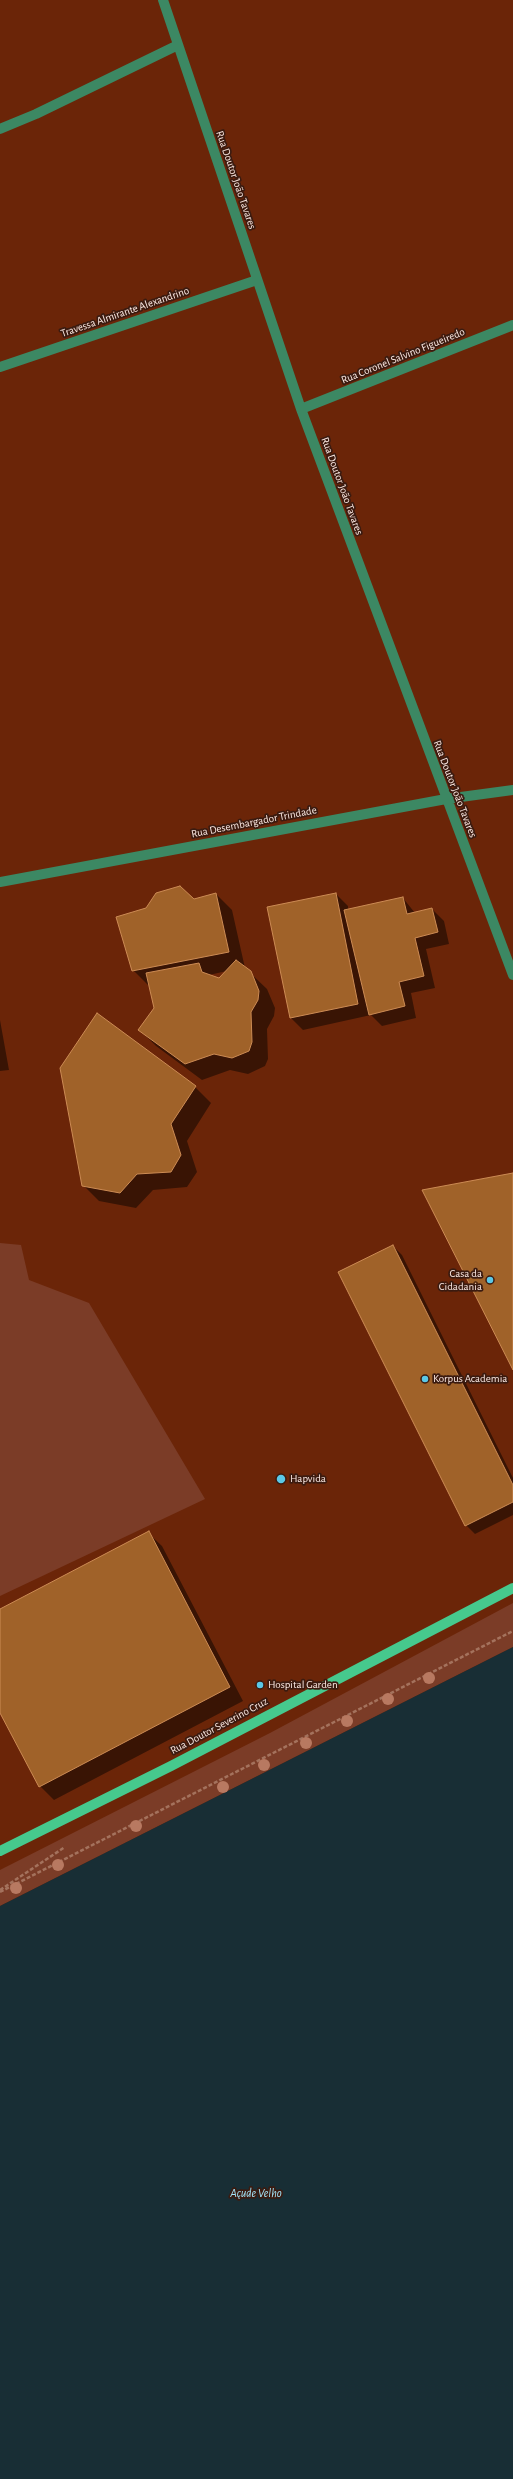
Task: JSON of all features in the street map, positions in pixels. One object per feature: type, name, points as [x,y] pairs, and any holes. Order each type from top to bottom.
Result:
[{"type":"main road","name":"Rua Doutor Severino Cruz","points":[[0,1852],[178,1762],[513,1588]]},
{"type":"street","name":"Rua Doutor João Tavares","points":[[163,0],[301,409],[513,975]]},
{"type":"street","points":[[0,129],[36,114],[178,45]]},
{"type":"street","name":"Travessa Almirante Alexandrino","points":[[0,367],[257,280]]},
{"type":"street","name":"Rua Coronel Salvino Figueiredo","points":[[301,409],[513,325]]},
{"type":"street","name":"Rua Desembargador Trindade","points":[[0,882],[446,799],[513,790]]},
{"type":"path","points":[[0,1892],[513,1631]]},
{"type":"shaded area","points":[[0,1243],[21,1245],[29,1280],[89,1303],[205,1499],[0,1596]]},
{"type":"shaded area","points":[[513,1603],[513,1647],[0,1906],[0,1870],[270,1733]]},
{"type":"water","name":"Açude Velho","points":[[513,1647],[513,2479],[0,2479],[0,1906]]},
{"type":"building","points":[[180,886],[194,899],[216,893],[229,952],[132,971],[116,917],[146,908],[156,893]]},
{"type":"building","points":[[336,893],[358,1004],[290,1018],[267,907]]},
{"type":"building","points":[[403,897],[407,914],[432,908],[438,932],[415,938],[424,976],[399,982],[405,1006],[369,1015],[344,910]]},
{"type":"building","points":[[236,960],[251,971],[259,991],[258,1000],[251,1012],[252,1042],[249,1051],[232,1058],[214,1054],[185,1064],[138,1030],[154,1008],[146,973],[199,963],[202,972],[219,978]]},
{"type":"building","points":[[97,1013],[196,1086],[171,1124],[181,1155],[171,1172],[137,1174],[120,1193],[82,1186],[60,1068]]},
{"type":"building","name":"Casa da Cidadania","points":[[513,1173],[513,1370],[422,1190]]},
{"type":"building","name":"Korpus Academia","points":[[393,1245],[513,1485],[513,1502],[465,1526],[338,1272]]},
{"type":"building","points":[[149,1531],[230,1687],[39,1787],[0,1713],[0,1609]]},
{"type":"place","name":"Casa da Cidadania","points":[[490,1280]]},
{"type":"place","name":"Korpus Academia","points":[[425,1379]]},
{"type":"place","name":"Hapvida","points":[[281,1479]]},
{"type":"place","name":"Hospital Garden","points":[[260,1685]]}]
